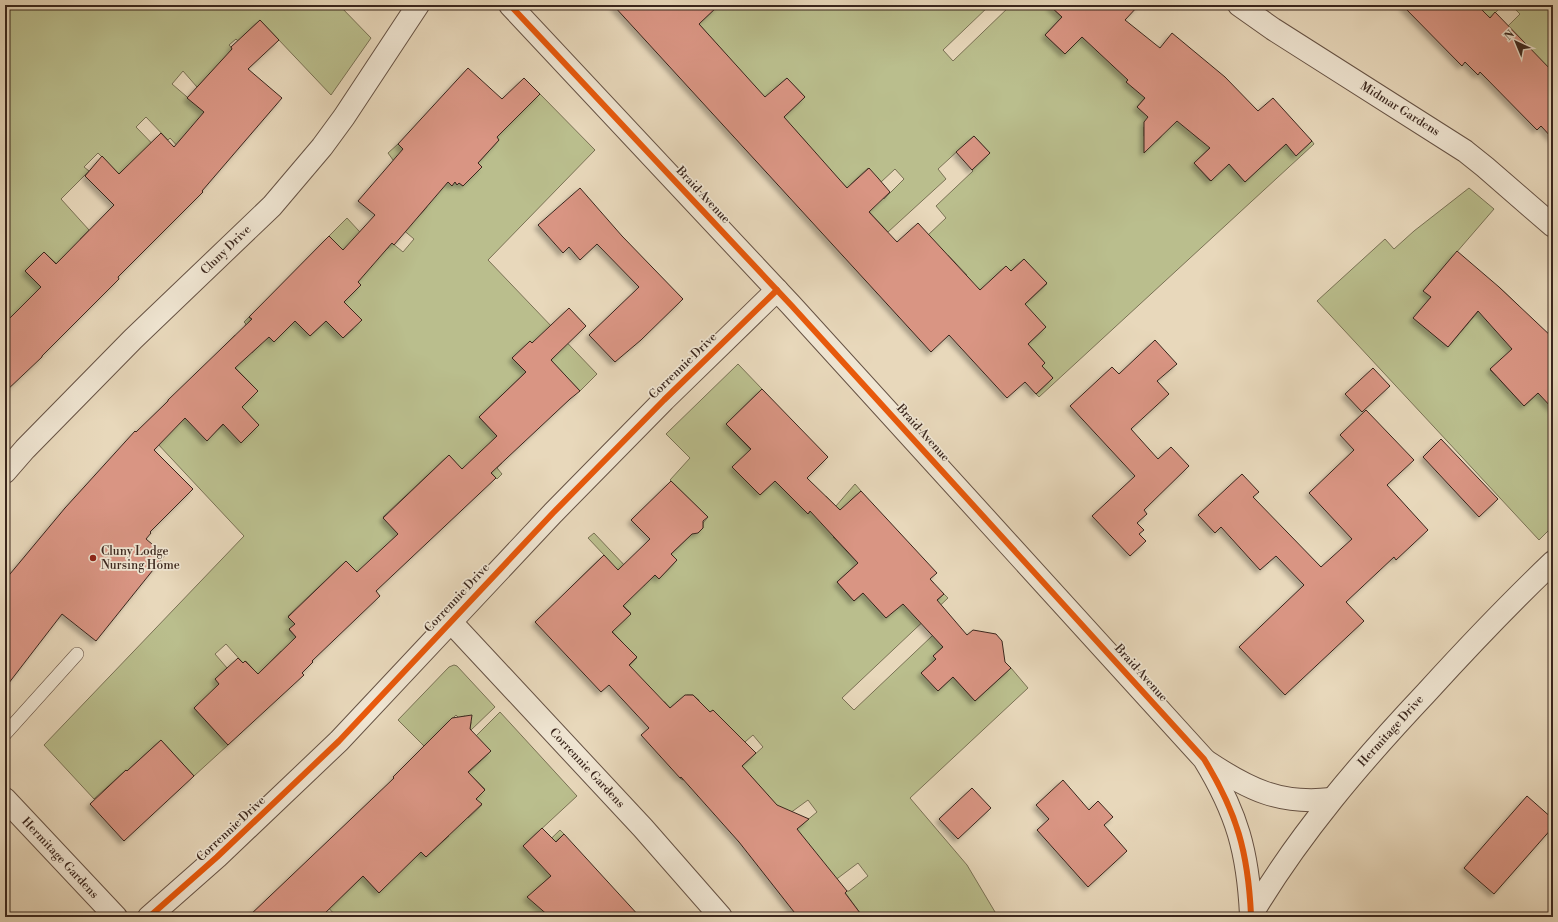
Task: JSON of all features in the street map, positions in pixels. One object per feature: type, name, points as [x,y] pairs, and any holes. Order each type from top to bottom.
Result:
[{"type":"street","name":"Cluny Drive","points":[[5,472],[25,449],[133,339],[272,206],[335,129],[418,5]]},
{"type":"street","name":"Braid Avenue","points":[[510,5],[777,290],[1204,759],[1231,810],[1238,829],[1250,882],[1251,916]]},
{"type":"street","name":"Midmar Gardens","points":[[1239,5],[1279,33],[1465,151],[1485,166],[1553,226]]},
{"type":"street","name":"Corrennie Drive","points":[[149,917],[217,857],[339,742],[450,621],[558,507],[664,400],[777,290]]},
{"type":"street","name":"Hermitage Drive","points":[[1251,916],[1291,854],[1331,799],[1389,732],[1478,636],[1512,600],[1553,562]]},
{"type":"street","name":"Corrennie Gardens","points":[[450,621],[644,828],[721,917]]},
{"type":"street","name":"Braid Avenue","points":[[1204,759],[1240,782],[1265,793],[1293,800],[1316,801],[1331,799]]},
{"type":"street","name":"Hermitage Gardens","points":[[5,799],[116,917]]},
{"type":"lane","points":[[5,734],[77,654]]},
{"type":"green space","points":[[5,5],[339,5],[371,38],[331,95],[260,20],[242,37],[248,51],[236,39],[229,45],[246,64],[207,77],[197,87],[183,71],[172,84],[201,109],[206,110],[193,163],[170,138],[168,140],[146,117],[136,127],[166,158],[141,177],[128,165],[119,174],[98,153],[84,167],[89,171],[61,199],[89,230],[80,239],[84,244],[58,265],[44,252],[25,271],[43,285],[17,311],[5,337]]},
{"type":"green space","points":[[719,5],[990,5],[943,50],[953,61],[1011,5],[1049,5],[1064,19],[1059,20],[1045,35],[1065,54],[1079,40],[1080,35],[1149,93],[1137,107],[1151,119],[1144,127],[1144,136],[1148,141],[1157,141],[1161,137],[1162,129],[1171,112],[1192,129],[1194,135],[1199,139],[1245,98],[1217,141],[1194,163],[1210,181],[1229,164],[1245,182],[1301,130],[1290,149],[1296,155],[1312,141],[1314,144],[1039,397],[1036,394],[1053,378],[1042,366],[1045,363],[1028,344],[1046,327],[1004,323],[1047,284],[1024,259],[1011,271],[1006,266],[989,282],[987,293],[949,292],[967,275],[948,255],[930,272],[908,254],[946,218],[936,206],[990,153],[974,136],[938,169],[946,179],[888,232],[864,206],[881,195],[884,199],[904,179],[895,169],[881,182],[868,168],[851,184],[849,190],[818,157],[786,160],[806,142],[782,115],[787,114],[805,97],[787,78],[769,94],[767,100],[697,22],[702,21]]},
{"type":"green space","points":[[1477,5],[1503,5],[1490,18]]},
{"type":"green space","points":[[1511,5],[1553,5],[1553,61],[1547,67],[1525,44],[1488,80],[1480,72],[1518,37],[1508,26],[1520,14]]},
{"type":"green space","points":[[540,94],[595,150],[488,260],[597,374],[580,391],[545,354],[543,355],[530,341],[513,358],[526,372],[479,417],[497,436],[486,447],[502,463],[497,468],[502,474],[497,479],[480,461],[463,471],[449,455],[383,517],[416,552],[359,574],[346,561],[288,616],[295,624],[289,630],[311,653],[287,656],[281,651],[262,670],[284,693],[279,698],[246,661],[243,663],[226,644],[215,654],[227,668],[215,679],[220,685],[194,708],[228,745],[194,776],[161,740],[94,799],[44,745],[244,536],[142,427],[168,401],[207,440],[226,422],[227,428],[241,443],[259,425],[245,411],[239,409],[258,391],[219,351],[235,335],[252,353],[261,344],[245,326],[246,324],[244,322],[249,317],[274,342],[295,321],[310,336],[326,321],[343,338],[353,329],[344,302],[361,285],[339,264],[329,236],[347,218],[381,255],[389,247],[383,241],[386,238],[403,252],[414,239],[401,228],[414,213],[418,217],[427,207],[388,153],[398,144],[413,159],[424,147],[452,185],[455,182],[457,185],[459,183],[463,186],[482,167],[478,163],[499,140],[485,127],[524,109]]},
{"type":"green space","points":[[1469,188],[1494,209],[1424,290],[1431,297],[1414,318],[1448,347],[1499,287],[1519,306],[1502,322],[1513,349],[1490,370],[1496,376],[1517,356],[1499,379],[1524,406],[1538,393],[1553,405],[1553,526],[1539,540],[1317,301],[1385,239],[1394,249],[1414,231]]},
{"type":"green space","points":[[738,364],[762,389],[726,424],[753,452],[733,467],[760,495],[778,478],[789,495],[808,514],[826,496],[836,506],[855,484],[861,491],[843,508],[836,534],[833,537],[860,565],[855,566],[837,582],[854,601],[872,585],[887,595],[875,606],[886,618],[930,579],[934,583],[917,599],[911,612],[917,619],[944,594],[948,598],[842,698],[854,710],[951,618],[948,642],[933,656],[936,659],[922,673],[938,691],[953,677],[975,701],[1011,668],[1028,688],[910,798],[967,865],[998,917],[863,917],[844,891],[849,891],[868,876],[858,863],[794,911],[795,827],[799,827],[817,812],[808,800],[786,816],[742,766],[763,747],[753,735],[731,754],[683,780],[680,778],[696,763],[725,723],[713,710],[697,723],[699,700],[693,695],[687,695],[670,708],[665,702],[609,685],[637,658],[610,629],[631,613],[623,605],[597,616],[570,588],[604,555],[588,538],[594,533],[644,586],[645,566],[660,578],[677,560],[671,554],[693,533],[703,528],[703,523],[708,517],[670,480],[690,458],[666,434]],"holes":[[[729,726],[735,732],[721,744],[716,738]]]},
{"type":"green space","points":[[454,665],[457,666],[495,707],[471,730],[471,722],[465,716],[459,718],[456,715],[424,746],[398,720],[449,667]]},
{"type":"green space","points":[[500,712],[577,796],[523,846],[533,856],[560,830],[564,834],[547,850],[562,866],[533,892],[552,917],[337,917],[296,873],[342,896],[365,874],[367,880],[379,893],[410,840],[426,857],[449,836],[431,817],[445,795],[468,818],[482,805],[476,799],[485,789],[471,775],[467,774],[491,751],[476,736]]},
{"type":"building","points":[[613,5],[719,5],[699,24],[765,97],[787,78],[805,97],[784,117],[847,188],[869,168],[890,192],[869,212],[897,242],[918,223],[980,290],[1006,266],[1011,271],[1024,259],[1047,283],[1025,304],[1046,327],[1028,344],[1045,363],[1042,366],[1053,378],[1036,394],[1025,382],[1007,398],[949,335],[931,352]]},
{"type":"building","points":[[1049,5],[1139,5],[1125,20],[1160,48],[1172,33],[1225,77],[1258,111],[1273,98],[1312,141],[1296,156],[1286,144],[1245,182],[1229,164],[1211,181],[1194,163],[1210,148],[1177,121],[1144,153],[1144,122],[1148,117],[1137,107],[1145,98],[1126,82],[1128,80],[1082,37],[1065,54],[1045,35],[1062,17]]},
{"type":"building","points":[[1402,5],[1477,5],[1490,18],[1495,12],[1553,72],[1553,139],[1541,126],[1537,130],[1480,72],[1478,75],[1465,62],[1462,66]]},
{"type":"building","points":[[260,20],[279,40],[248,69],[282,98],[202,191],[203,192],[118,277],[119,279],[42,357],[5,392],[5,323],[41,287],[25,271],[44,252],[56,264],[114,205],[85,176],[102,156],[119,174],[161,133],[174,147],[204,112],[187,98],[232,49],[231,47]]},
{"type":"building","points":[[468,68],[502,99],[524,78],[540,94],[497,137],[499,140],[478,163],[482,167],[463,186],[459,183],[457,185],[455,182],[452,186],[448,182],[394,245],[392,243],[358,282],[361,285],[344,302],[362,320],[343,338],[326,321],[310,336],[295,321],[274,342],[269,337],[235,368],[258,391],[242,407],[259,425],[241,443],[223,424],[207,441],[185,418],[154,450],[193,489],[150,532],[151,533],[146,539],[165,555],[96,641],[62,614],[5,688],[5,580],[65,508],[135,431],[136,432],[252,319],[249,317],[329,236],[343,250],[375,215],[358,201],[403,149],[398,144]]},
{"type":"building","points":[[974,136],[990,153],[972,170],[956,152]]},
{"type":"building","points":[[580,188],[622,236],[683,299],[641,340],[615,362],[589,335],[639,287],[597,244],[580,260],[569,247],[563,253],[538,225]]},
{"type":"building","points":[[1457,251],[1499,287],[1553,338],[1553,409],[1538,393],[1524,406],[1490,369],[1512,349],[1478,311],[1448,347],[1413,318],[1431,297],[1423,291]]},
{"type":"building","points":[[569,308],[586,326],[551,360],[580,391],[491,473],[496,478],[376,591],[380,596],[312,661],[313,662],[302,673],[304,675],[228,745],[194,708],[219,684],[215,679],[238,658],[243,663],[245,661],[258,674],[296,637],[289,629],[295,624],[288,617],[346,561],[357,572],[398,534],[383,518],[449,455],[462,469],[497,436],[479,417],[526,372],[512,358],[530,341],[532,343]]},
{"type":"building","points":[[1155,340],[1177,364],[1157,381],[1169,394],[1131,429],[1158,459],[1171,447],[1189,466],[1144,510],[1147,514],[1137,523],[1144,530],[1139,534],[1146,541],[1130,556],[1092,516],[1135,476],[1070,406],[1112,367],[1119,374]]},
{"type":"building","points":[[1373,368],[1390,386],[1362,412],[1345,394]]},
{"type":"building","points":[[762,389],[828,457],[807,478],[840,510],[861,491],[937,573],[930,579],[944,594],[937,600],[967,635],[973,630],[996,634],[1002,641],[1005,662],[1011,668],[975,701],[953,677],[938,691],[921,673],[936,659],[933,656],[943,647],[903,604],[886,618],[863,593],[854,601],[837,582],[858,563],[810,511],[808,514],[775,481],[760,495],[732,467],[751,449],[726,424]]},
{"type":"building","points":[[1366,410],[1414,460],[1387,485],[1428,530],[1396,560],[1394,557],[1346,602],[1364,621],[1285,695],[1239,647],[1304,585],[1276,556],[1260,570],[1221,527],[1215,533],[1198,515],[1242,474],[1259,492],[1253,497],[1321,567],[1352,539],[1309,493],[1354,450],[1340,435]]},
{"type":"building","points":[[1441,439],[1498,499],[1479,517],[1423,457]]},
{"type":"building","points":[[671,481],[708,517],[703,521],[703,528],[698,533],[692,534],[671,554],[677,560],[659,579],[655,575],[623,606],[631,614],[612,632],[637,657],[629,665],[670,708],[685,695],[693,695],[710,712],[713,710],[756,753],[742,766],[777,805],[809,819],[797,829],[847,891],[845,893],[863,917],[798,917],[739,842],[641,735],[649,728],[609,685],[601,692],[535,622],[604,555],[618,570],[650,539],[631,520]]},
{"type":"building","points":[[472,715],[470,729],[491,751],[468,772],[485,790],[476,799],[482,804],[426,857],[421,852],[379,893],[363,876],[321,917],[248,917],[394,778],[393,777],[452,718]]},
{"type":"building","points":[[161,740],[194,776],[124,841],[90,804]]},
{"type":"building","points":[[1063,780],[1089,810],[1098,801],[1113,817],[1104,825],[1127,851],[1088,887],[1037,830],[1049,819],[1036,805]]},
{"type":"building","points":[[972,788],[991,808],[958,839],[939,819]]},
{"type":"building","points":[[1527,796],[1553,819],[1553,827],[1494,894],[1464,868]]},
{"type":"building","points":[[542,828],[556,842],[564,834],[640,917],[550,917],[527,897],[551,876],[523,846]]},
{"type":"cycle path","points":[[510,5],[791,305],[1204,759],[1225,797],[1239,834],[1247,872],[1251,915]]},
{"type":"cycle path","points":[[149,917],[217,857],[339,741],[553,513],[664,400],[777,290]]},
{"type":"place","name":"Cluny Lodge Nursing Home","points":[[93,558]]}]
